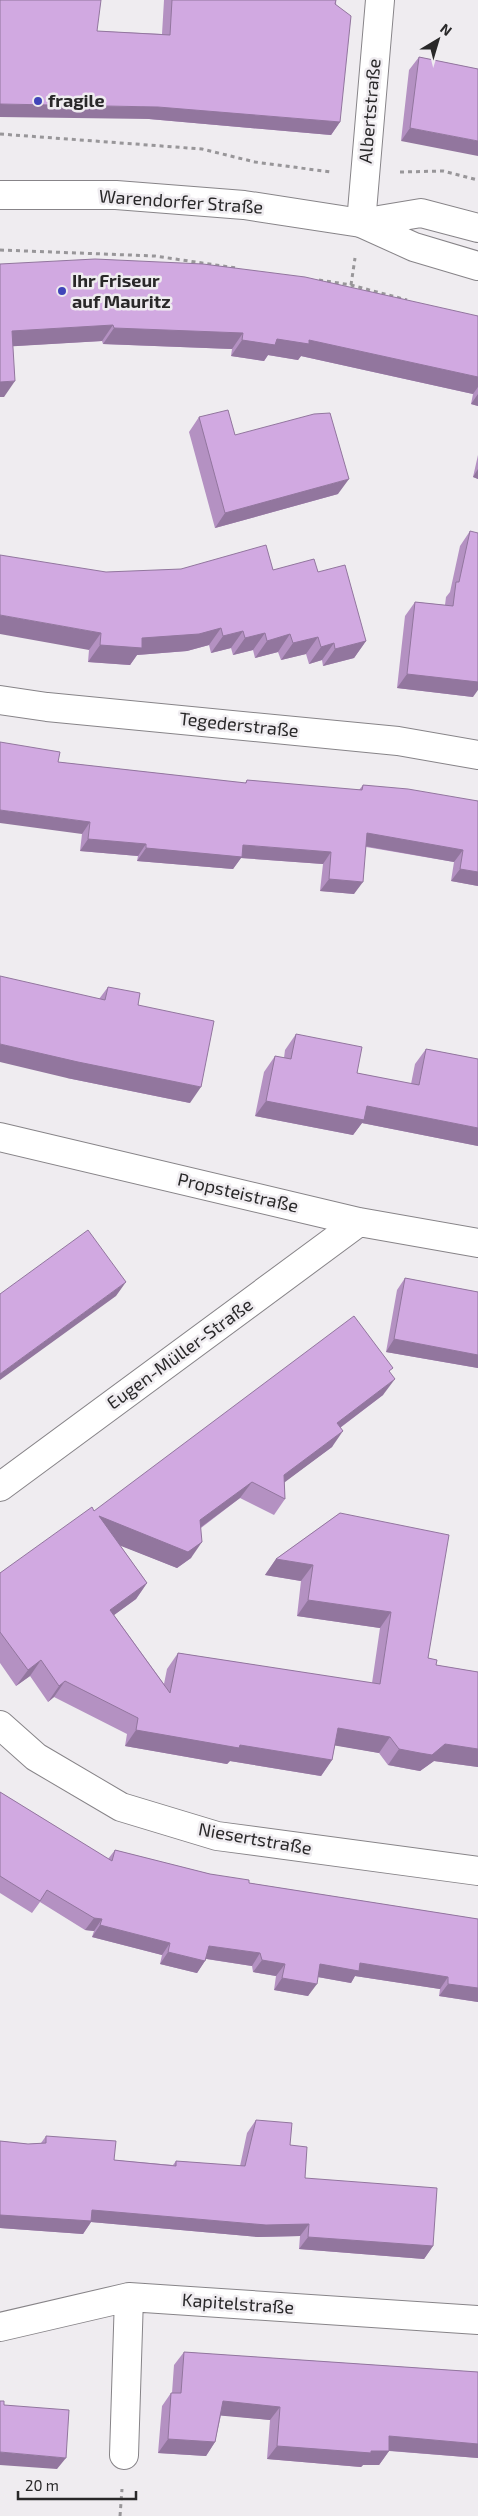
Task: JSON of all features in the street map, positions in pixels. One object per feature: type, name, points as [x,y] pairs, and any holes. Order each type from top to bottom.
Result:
[{"type":"street","name":"Albertstraße","points":[[361,223],[380,0]]},
{"type":"street","name":"Warendorfer Straße","points":[[0,195],[136,197],[244,205],[361,223],[414,247],[478,266]]},
{"type":"street","name":"Warendorfer Straße","points":[[361,223],[421,213],[478,228]]},
{"type":"street","name":"Tegederstraße","points":[[0,700],[47,707],[398,741],[478,755]]},
{"type":"street","name":"Propsteistraße","points":[[0,1137],[360,1222],[478,1243]]},
{"type":"street","name":"Eugen-Müller-Straße","points":[[0,1487],[360,1222]]},
{"type":"street","name":"Niesertstraße","points":[[0,1725],[36,1757],[121,1807],[217,1836],[478,1872]]},
{"type":"street","name":"Kapitelstraße","points":[[0,2326],[129,2297],[478,2320]]},
{"type":"street","points":[[124,2456],[129,2297]]},
{"type":"path","points":[[0,134],[202,149],[255,162],[320,172],[443,171],[478,180]]},
{"type":"path","points":[[0,250],[155,256],[243,269]]},
{"type":"path","points":[[312,279],[351,285],[414,302]]},
{"type":"building","points":[[0,0],[101,0],[97,31],[170,35],[172,0],[336,0],[335,4],[351,16],[340,122],[158,107],[0,104]]},
{"type":"building","points":[[419,57],[478,69],[478,141],[410,128]]},
{"type":"building","points":[[95,259],[203,264],[305,277],[478,316],[478,377],[309,340],[309,344],[277,339],[275,345],[242,340],[243,333],[114,328],[113,325],[12,331],[15,381],[0,382],[0,264]]},
{"type":"building","points":[[228,410],[235,435],[314,414],[330,413],[349,479],[225,513],[199,417]]},
{"type":"building","points":[[470,531],[478,533],[478,682],[407,674],[415,602],[453,606],[456,582],[459,582]]},
{"type":"building","points":[[266,545],[273,570],[314,559],[318,572],[345,565],[366,641],[335,649],[334,643],[321,647],[318,637],[293,643],[290,634],[267,641],[265,633],[245,638],[243,631],[223,636],[221,628],[199,634],[142,638],[142,648],[100,645],[101,633],[0,615],[0,555],[106,572],[181,569]]},
{"type":"building","points":[[0,742],[60,752],[58,762],[246,783],[247,780],[362,790],[363,785],[408,789],[478,801],[478,872],[460,869],[463,850],[367,833],[363,882],[329,879],[331,852],[243,845],[242,857],[146,848],[146,844],[88,839],[90,822],[0,810]]},
{"type":"building","points":[[0,976],[105,1000],[108,987],[140,993],[138,1005],[214,1021],[201,1087],[0,1044]]},
{"type":"building","points":[[296,1034],[362,1047],[357,1073],[419,1085],[426,1049],[478,1059],[478,1128],[367,1106],[364,1120],[266,1101],[275,1056],[291,1059]]},
{"type":"building","points":[[88,1230],[126,1282],[0,1374],[0,1294]]},
{"type":"building","points":[[405,1278],[478,1292],[478,1355],[394,1339]]},
{"type":"building","points":[[354,1316],[393,1368],[389,1371],[395,1379],[337,1423],[343,1431],[284,1475],[285,1499],[252,1482],[200,1520],[202,1542],[188,1552],[99,1516],[147,1583],[110,1610],[170,1693],[178,1653],[380,1684],[391,1612],[308,1600],[313,1565],[276,1559],[340,1513],[449,1535],[428,1658],[437,1660],[436,1665],[478,1672],[478,1749],[445,1744],[432,1755],[399,1749],[390,1737],[338,1728],[332,1760],[240,1745],[239,1748],[136,1730],[138,1718],[65,1681],[59,1686],[41,1660],[28,1670],[0,1632],[0,1573],[92,1507],[94,1511]]},
{"type":"building","points":[[0,1792],[112,1861],[115,1850],[210,1874],[249,1880],[249,1883],[478,1919],[478,1988],[448,1984],[448,1977],[360,1963],[359,1971],[320,1964],[317,1984],[282,1978],[285,1964],[262,1960],[260,1953],[209,1946],[205,1961],[168,1952],[170,1943],[100,1925],[102,1919],[94,1918],[47,1890],[40,1901],[0,1876]]},
{"type":"building","points":[[256,2120],[292,2123],[290,2145],[307,2147],[305,2178],[437,2188],[433,2246],[308,2237],[309,2224],[266,2225],[92,2210],[91,2221],[0,2215],[0,2141],[28,2144],[46,2143],[46,2136],[116,2141],[114,2160],[176,2166],[176,2161],[245,2166]]},
{"type":"building","points":[[184,2352],[478,2372],[478,2444],[389,2436],[389,2451],[371,2451],[371,2453],[277,2446],[280,2407],[223,2401],[215,2442],[168,2439],[171,2393],[181,2393]]},
{"type":"building","points":[[0,2401],[4,2401],[4,2405],[69,2410],[66,2458],[0,2452]]},
{"type":"place","name":"fragile","points":[[38,101]]},
{"type":"place","name":"Ihr Friseur auf Mauritz","points":[[62,291]]}]
